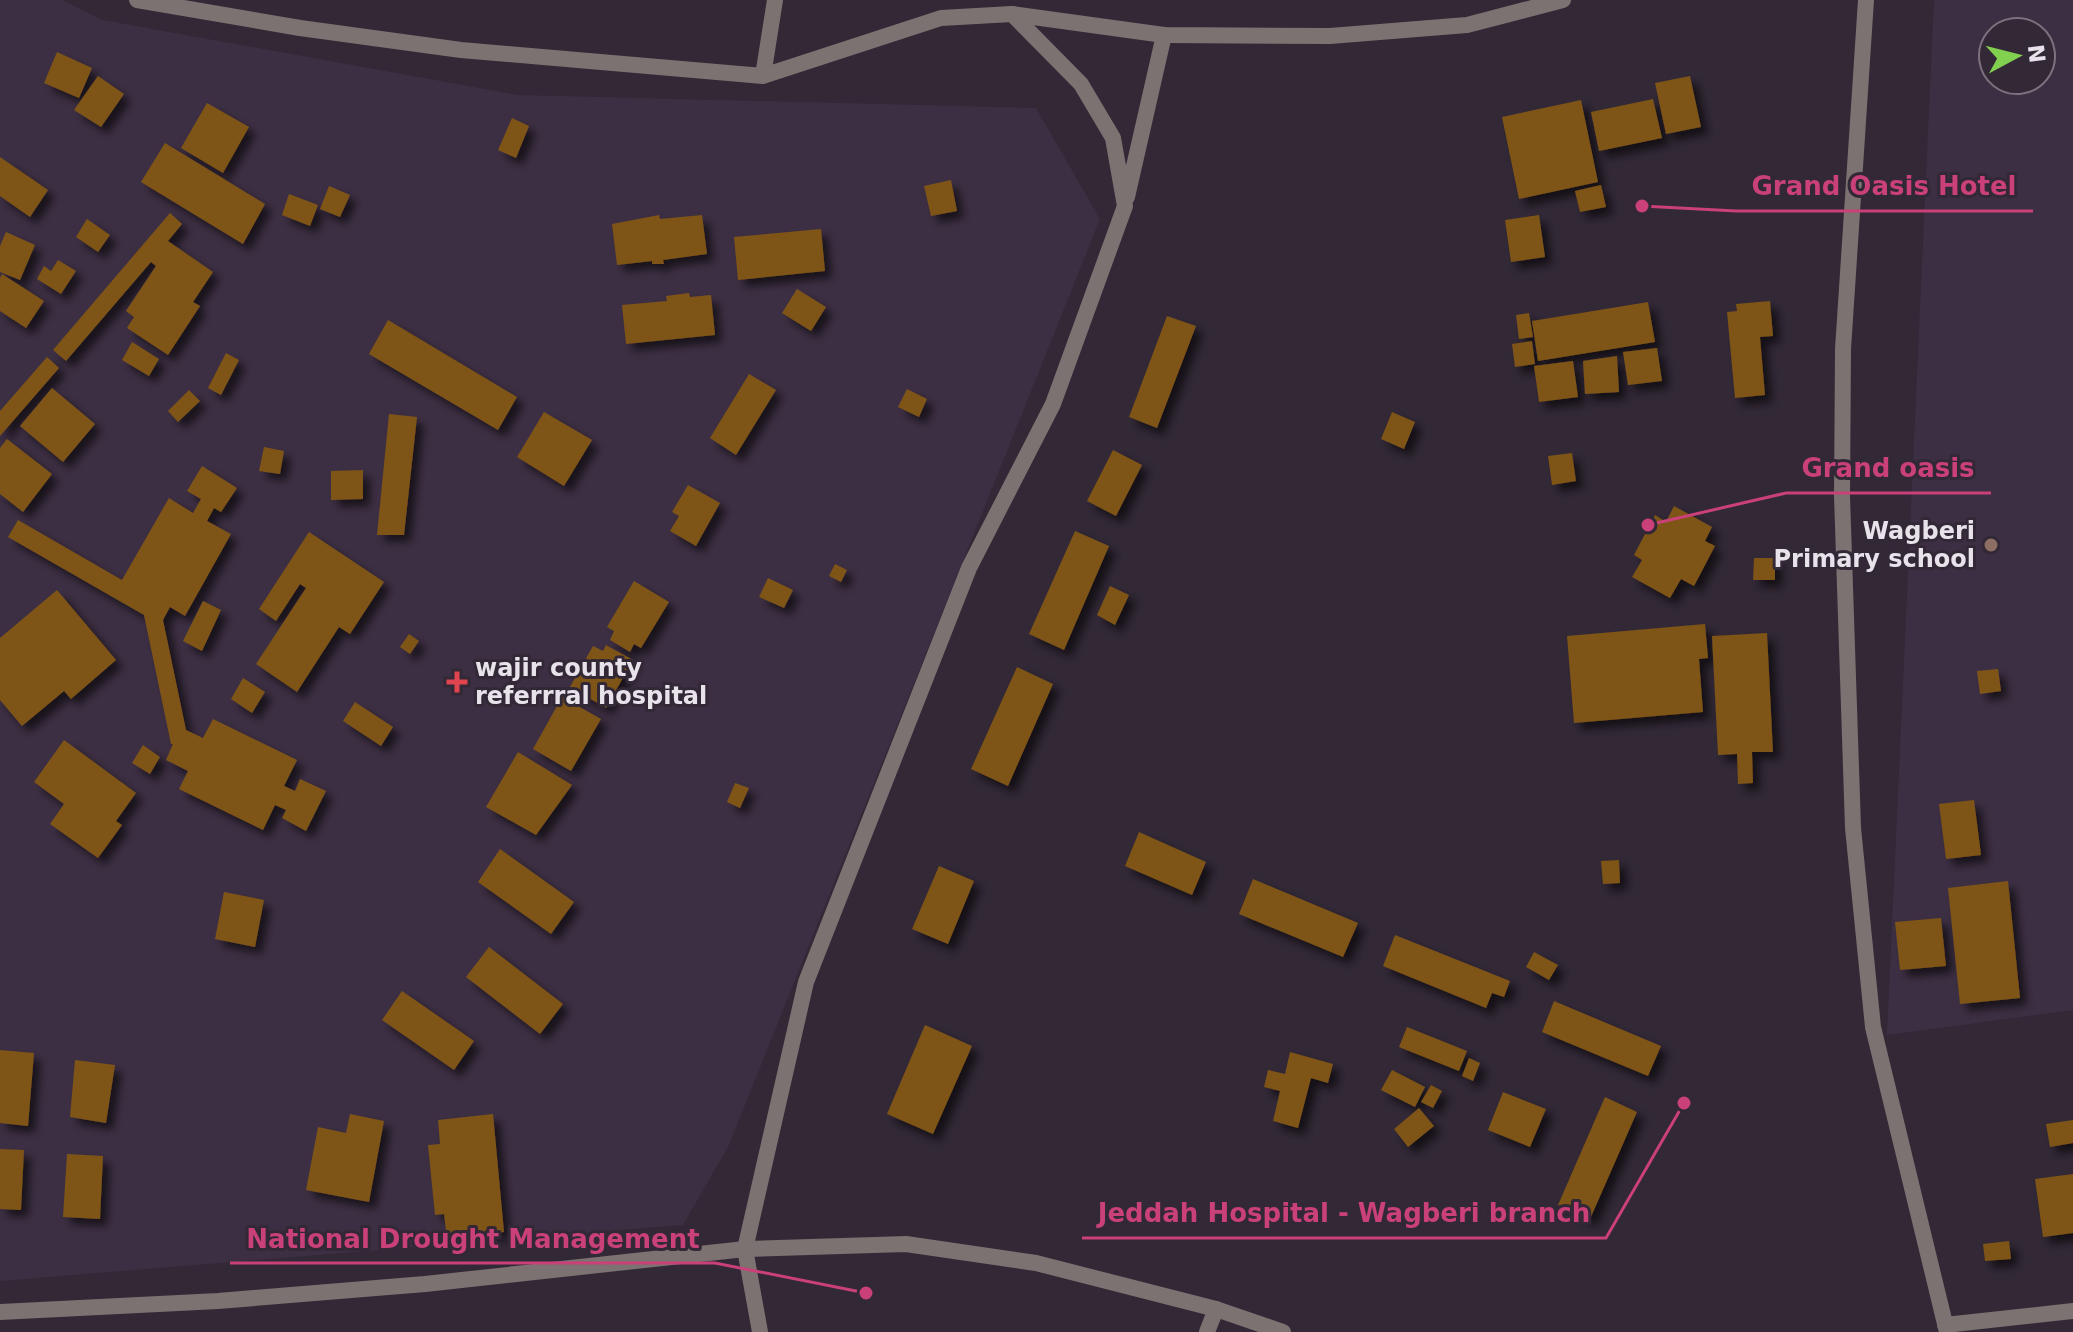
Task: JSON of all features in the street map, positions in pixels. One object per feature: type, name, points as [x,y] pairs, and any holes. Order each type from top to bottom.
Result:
[{"type":"street","points":[[137,0],[300,28],[461,50],[763,76],[941,18],[1012,14],[1164,35],[1330,36],[1467,25],[1563,0]]},
{"type":"street","points":[[763,76],[775,0]]},
{"type":"street","points":[[1866,0],[1843,349],[1842,496],[1853,828],[1873,1027],[1946,1328],[2073,1311]]},
{"type":"street","points":[[1012,14],[1081,84],[1113,138],[1125,206]]},
{"type":"street","points":[[760,1332],[745,1249],[806,982],[969,568],[1053,404],[1125,206],[1164,35]]},
{"type":"street","points":[[0,1312],[218,1301],[425,1284],[745,1249],[906,1244],[1036,1263],[1216,1309],[1283,1332]]},
{"type":"street","points":[[1207,1332],[1216,1309]]},
{"type":"shaded area","name":"wajir county referrral hospital","points":[[0,0],[62,0],[103,20],[518,95],[1036,108],[1100,219],[729,1145],[683,1225],[0,1281]]},
{"type":"shaded area","name":"Wagberi Primary school","points":[[1934,0],[2073,0],[2073,1010],[1887,1035]]},
{"type":"building","points":[[57,52],[92,68],[79,98],[44,83]]},
{"type":"building","points":[[98,76],[124,94],[101,127],[74,110]]},
{"type":"building","points":[[1690,76],[1701,127],[1666,134],[1655,83]]},
{"type":"building","points":[[1653,99],[1662,138],[1599,151],[1591,112]]},
{"type":"building","points":[[1581,100],[1598,182],[1519,199],[1502,117]]},
{"type":"building","points":[[207,103],[249,127],[223,173],[181,148]]},
{"type":"building","points":[[512,118],[529,126],[516,158],[498,150]]},
{"type":"building","points":[[165,143],[265,204],[243,244],[141,182]]},
{"type":"building","points":[[0,157],[48,190],[30,217],[0,196]]},
{"type":"building","points":[[951,180],[957,211],[931,216],[924,186]]},
{"type":"building","points":[[1601,185],[1606,207],[1580,212],[1575,191]]},
{"type":"building","points":[[329,186],[350,195],[340,217],[320,209]]},
{"type":"building","points":[[289,194],[318,205],[310,226],[282,215]]},
{"type":"building","points":[[170,213],[182,224],[168,241],[213,272],[193,302],[200,306],[168,355],[127,328],[134,317],[126,311],[156,266],[151,262],[66,361],[53,350]]},
{"type":"building","points":[[659,215],[660,219],[702,215],[707,254],[663,260],[664,264],[652,264],[652,261],[617,265],[612,224]]},
{"type":"building","points":[[1539,215],[1545,257],[1511,262],[1505,220]]},
{"type":"building","points":[[87,219],[110,235],[98,252],[76,237]]},
{"type":"building","points":[[821,229],[825,271],[738,280],[734,237]]},
{"type":"building","points":[[6,232],[35,245],[20,280],[0,272],[0,246]]},
{"type":"building","points":[[58,260],[76,271],[61,294],[37,279],[44,266],[51,271]]},
{"type":"building","points":[[2,274],[44,301],[26,328],[0,311]]},
{"type":"building","points":[[797,289],[826,307],[811,331],[782,313]]},
{"type":"building","points":[[689,293],[690,297],[711,295],[715,335],[626,344],[622,305],[667,301],[666,296]]},
{"type":"building","points":[[1770,301],[1773,336],[1760,337],[1765,395],[1735,398],[1727,312],[1737,311],[1736,304]]},
{"type":"building","points":[[1648,302],[1655,342],[1538,361],[1532,321]]},
{"type":"building","points":[[1529,313],[1533,337],[1519,339],[1516,315]]},
{"type":"building","points":[[1167,316],[1196,326],[1157,428],[1129,417]]},
{"type":"building","points":[[388,320],[517,397],[498,430],[369,354]]},
{"type":"building","points":[[1532,341],[1535,364],[1515,367],[1512,344]]},
{"type":"building","points":[[132,342],[159,359],[149,376],[122,360]]},
{"type":"building","points":[[1657,348],[1662,381],[1628,385],[1623,352]]},
{"type":"building","points":[[226,353],[239,360],[221,395],[208,388]]},
{"type":"building","points":[[1617,356],[1619,392],[1585,394],[1583,361]]},
{"type":"building","points":[[47,357],[59,368],[0,436],[0,411]]},
{"type":"building","points":[[1573,361],[1578,397],[1539,402],[1534,366]]},
{"type":"building","points":[[749,374],[776,390],[736,455],[710,438]]},
{"type":"building","points":[[52,388],[95,424],[63,462],[20,426]]},
{"type":"building","points":[[907,389],[927,399],[919,417],[898,407]]},
{"type":"building","points":[[189,390],[200,401],[178,422],[168,411]]},
{"type":"building","points":[[544,412],[592,440],[564,486],[517,457]]},
{"type":"building","points":[[1392,412],[1415,422],[1404,449],[1381,439]]},
{"type":"building","points":[[389,414],[417,417],[404,535],[377,535]]},
{"type":"building","points":[[7,439],[52,474],[23,512],[0,494],[0,448]]},
{"type":"building","points":[[264,447],[284,451],[280,474],[259,471]]},
{"type":"building","points":[[1113,450],[1142,465],[1116,516],[1087,501]]},
{"type":"building","points":[[1572,453],[1576,481],[1552,485],[1548,456]]},
{"type":"building","points":[[202,466],[237,488],[221,512],[214,508],[207,521],[231,534],[185,616],[170,607],[163,620],[186,730],[203,738],[213,719],[297,760],[284,786],[295,791],[300,779],[326,791],[306,831],[282,818],[286,810],[275,805],[263,830],[179,789],[188,771],[166,760],[173,744],[144,615],[8,537],[18,520],[122,580],[169,498],[193,513],[201,499],[187,491]]},
{"type":"building","points":[[363,470],[363,499],[331,500],[331,471]]},
{"type":"building","points":[[688,485],[720,503],[696,546],[670,531],[679,516],[672,512]]},
{"type":"building","points":[[1674,506],[1712,527],[1705,541],[1715,546],[1694,586],[1681,579],[1670,598],[1632,577],[1642,560],[1634,555],[1655,515],[1666,522]]},
{"type":"building","points":[[1075,531],[1109,546],[1064,650],[1029,634]]},
{"type":"building","points":[[309,532],[384,582],[350,634],[339,627],[297,692],[256,664],[306,588],[300,584],[276,621],[259,609]]},
{"type":"building","points":[[1754,558],[1775,558],[1775,580],[1753,580]]},
{"type":"building","points":[[835,564],[847,570],[841,582],[829,576]]},
{"type":"building","points":[[768,578],[793,590],[784,608],[759,597]]},
{"type":"building","points":[[634,581],[669,602],[641,648],[634,644],[630,652],[610,640],[614,631],[607,627]]},
{"type":"building","points":[[1110,586],[1129,595],[1115,625],[1097,615]]},
{"type":"building","points":[[57,590],[116,660],[71,699],[64,691],[22,726],[0,700],[0,638]]},
{"type":"building","points":[[203,601],[221,610],[202,651],[183,641]]},
{"type":"building","points":[[1705,624],[1708,658],[1699,659],[1703,712],[1574,723],[1567,636]]},
{"type":"building","points":[[1767,633],[1773,752],[1752,752],[1753,783],[1738,784],[1737,754],[1718,755],[1712,636]]},
{"type":"building","points":[[409,634],[419,641],[410,654],[400,647]]},
{"type":"building","points":[[606,645],[633,660],[606,708],[570,687],[593,646],[603,651]]},
{"type":"building","points":[[1017,667],[1053,684],[1008,786],[971,769]]},
{"type":"building","points":[[1998,669],[2001,691],[1980,694],[1977,671]]},
{"type":"building","points":[[243,678],[265,692],[252,713],[231,699]]},
{"type":"building","points":[[562,697],[601,719],[571,771],[533,749]]},
{"type":"building","points":[[355,702],[393,727],[381,746],[343,721]]},
{"type":"building","points":[[64,740],[136,793],[116,821],[122,825],[98,858],[50,824],[64,804],[34,782]]},
{"type":"building","points":[[143,745],[160,757],[150,774],[132,763]]},
{"type":"building","points":[[518,752],[572,785],[536,835],[486,807]]},
{"type":"building","points":[[735,783],[749,788],[740,808],[727,802]]},
{"type":"building","points":[[1974,800],[1981,855],[1946,859],[1939,804]]},
{"type":"building","points":[[1139,832],[1206,862],[1192,895],[1125,866]]},
{"type":"building","points":[[500,849],[574,902],[551,934],[478,882]]},
{"type":"building","points":[[1619,860],[1620,883],[1603,884],[1601,861]]},
{"type":"building","points":[[939,866],[974,881],[948,944],[912,929]]},
{"type":"building","points":[[1253,879],[1358,923],[1343,957],[1239,914]]},
{"type":"building","points":[[2008,881],[2020,998],[1960,1004],[1948,888]]},
{"type":"building","points":[[224,892],[264,900],[255,947],[215,939]]},
{"type":"building","points":[[1941,918],[1946,966],[1900,970],[1895,922]]},
{"type":"building","points":[[1395,935],[1510,981],[1504,997],[1492,993],[1486,1008],[1383,966]]},
{"type":"building","points":[[489,947],[563,1004],[540,1034],[466,977]]},
{"type":"building","points":[[1534,952],[1558,965],[1549,980],[1526,967]]},
{"type":"building","points":[[402,991],[474,1041],[454,1070],[382,1020]]},
{"type":"building","points":[[1554,1001],[1661,1046],[1648,1076],[1542,1032]]},
{"type":"building","points":[[925,1025],[972,1046],[933,1134],[887,1114]]},
{"type":"building","points":[[1407,1027],[1467,1051],[1459,1071],[1399,1047]]},
{"type":"building","points":[[0,1050],[34,1053],[28,1126],[0,1123]]},
{"type":"building","points":[[1290,1052],[1333,1064],[1328,1083],[1311,1078],[1298,1128],[1273,1121],[1280,1091],[1264,1087],[1268,1070],[1285,1074]]},
{"type":"building","points":[[1469,1058],[1480,1063],[1473,1081],[1462,1076]]},
{"type":"building","points":[[75,1060],[115,1065],[106,1123],[70,1117]]},
{"type":"building","points":[[1392,1070],[1425,1087],[1415,1107],[1381,1090]]},
{"type":"building","points":[[1431,1085],[1442,1091],[1433,1108],[1421,1102]]},
{"type":"building","points":[[1503,1092],[1546,1109],[1530,1147],[1488,1130]]},
{"type":"building","points":[[1605,1097],[1637,1112],[1590,1219],[1558,1205]]},
{"type":"building","points":[[1419,1108],[1434,1126],[1408,1147],[1394,1129]]},
{"type":"building","points":[[350,1114],[384,1121],[369,1202],[306,1190],[318,1127],[346,1133]]},
{"type":"building","points":[[493,1114],[504,1232],[447,1238],[444,1214],[435,1215],[428,1145],[440,1144],[438,1120]]},
{"type":"building","points":[[2073,1120],[2073,1143],[2050,1147],[2046,1124]]},
{"type":"building","points":[[0,1149],[24,1150],[21,1210],[0,1209]]},
{"type":"building","points":[[67,1154],[103,1156],[100,1219],[63,1217]]},
{"type":"building","points":[[2073,1174],[2073,1233],[2043,1237],[2035,1179]]},
{"type":"building","points":[[2009,1241],[2011,1259],[1985,1261],[1983,1244]]},
{"type":"place","name":"Grand Oasis Hotel","points":[[1642,206]]},
{"type":"place","name":"Grand oasis","points":[[1648,525]]},
{"type":"place","name":"Wagberi Primary school","points":[[1991,545]]},
{"type":"place","name":"wajir county referrral hospital","points":[[457,682]]},
{"type":"place","name":"Jeddah Hospital - Wagberi branch","points":[[1684,1103]]},
{"type":"place","name":"National Drought Management","points":[[866,1293]]}]
